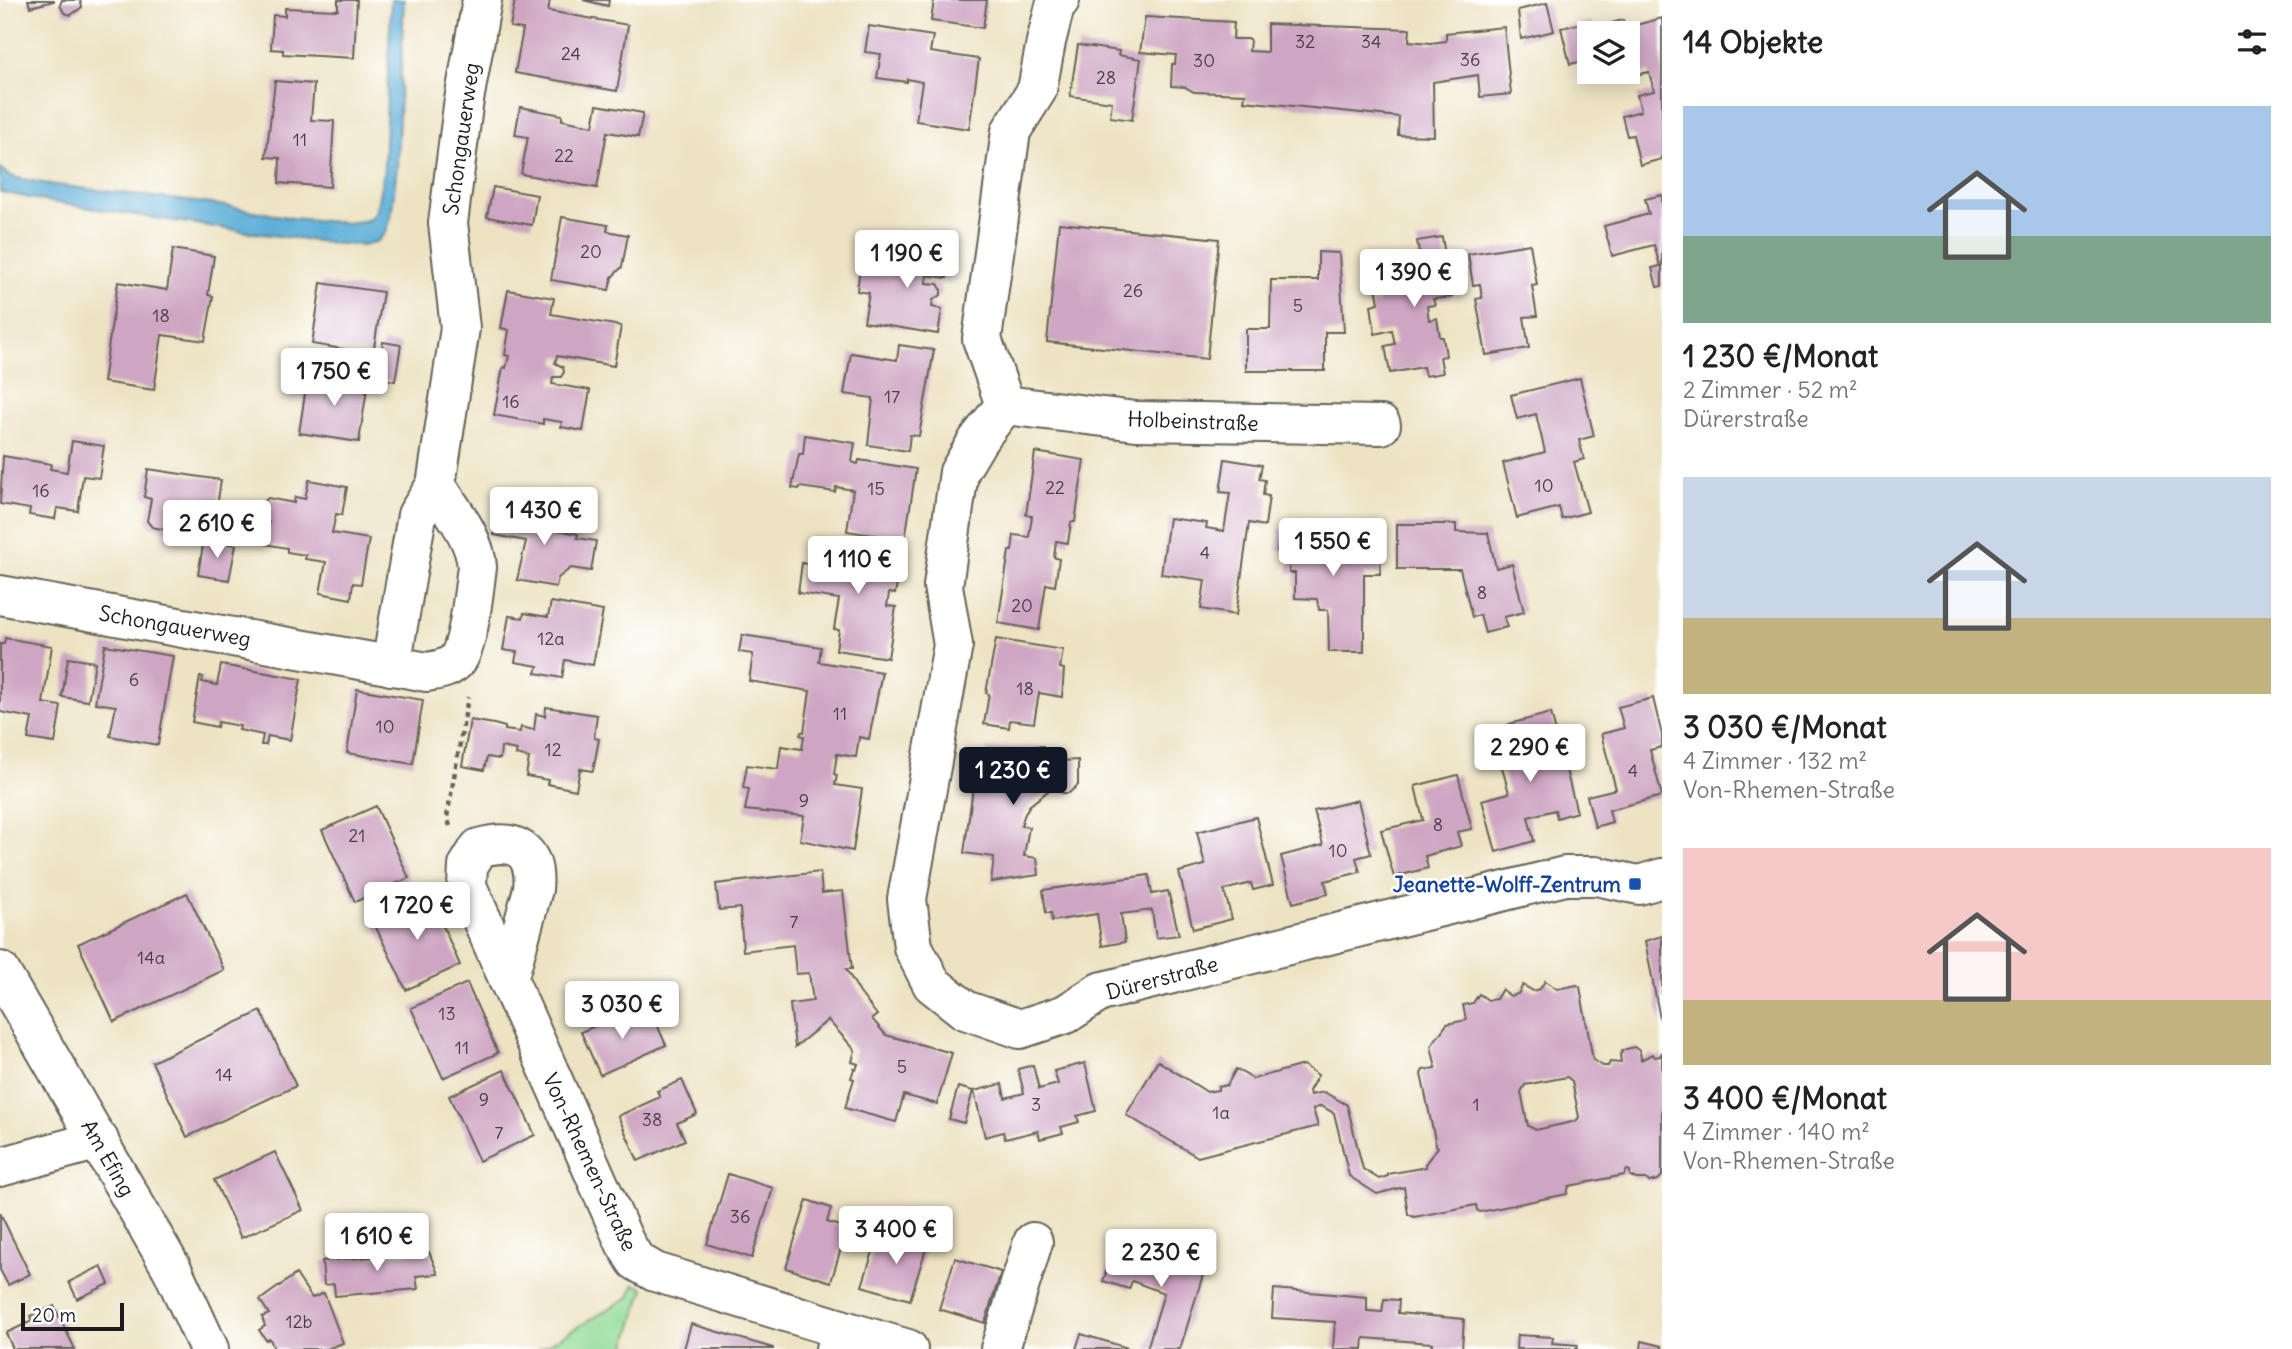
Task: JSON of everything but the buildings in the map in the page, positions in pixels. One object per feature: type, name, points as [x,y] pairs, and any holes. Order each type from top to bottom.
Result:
[{"type":"street","name":"Schongauerweg","points":[[391,666],[417,515],[436,485],[460,328],[448,223],[463,106],[482,0]]},
{"type":"street","points":[[1005,405],[982,339],[1011,131],[1037,90],[1055,2]]},
{"type":"street","name":"Holbeinstraße","points":[[1005,405],[1136,421],[1381,425]]},
{"type":"street","name":"Dürerstraße","points":[[1005,405],[978,440],[959,472],[943,586],[953,645],[907,900],[913,947],[932,984],[965,1010],[1020,1029],[1066,1014],[1100,992],[1565,876],[1597,876],[1639,885],[1662,878]]},
{"type":"street","name":"Schongauerweg","points":[[0,595],[391,666],[427,672],[443,669],[457,660],[464,647],[477,567],[472,542],[436,485]]},
{"type":"street","name":"Am Efing","points":[[0,971],[12,996],[99,1140],[172,1269],[209,1349]]},
{"type":"street","name":"Von-Rhemen-Straße","points":[[508,979],[625,1243],[636,1261],[655,1272],[838,1339],[908,1349]]},
{"type":"street","points":[[0,1167],[99,1140]]},
{"type":"street","points":[[1000,1349],[1032,1242]]},
{"type":"path","points":[[450,828],[447,817],[468,695]]},
{"type":"green space","points":[[634,1284],[644,1288],[625,1349],[540,1349],[629,1297]]},
{"type":"water","points":[[391,0],[404,0],[397,166],[391,217],[386,232],[378,241],[366,245],[341,244],[248,232],[0,192],[0,168],[17,178],[48,184],[220,205],[292,218],[347,223],[368,220],[376,211],[384,169]]},
{"type":"place","name":"Jeanette-Wolff-Zentrum","points":[[1635,884]]}]
